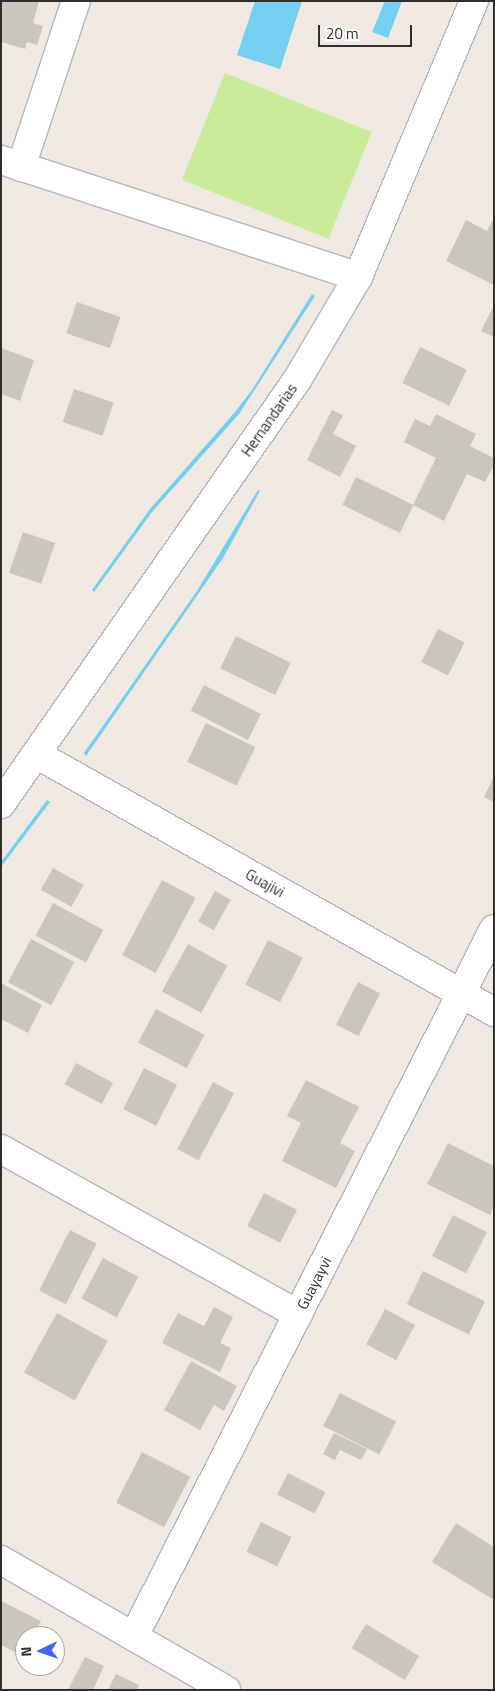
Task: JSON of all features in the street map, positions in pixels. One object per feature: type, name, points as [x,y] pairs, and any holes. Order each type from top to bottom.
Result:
[{"type":"street","points":[[76,1],[11,164],[358,277]]},
{"type":"street","name":"Hernandarias","points":[[2,803],[297,380],[358,277],[474,1]]},
{"type":"street","name":"Guajivi","points":[[36,754],[494,1012]]},
{"type":"street","name":"Guayayvi","points":[[134,1636],[494,929]]},
{"type":"street","points":[[1,1150],[298,1314]]},
{"type":"street","points":[[1,1560],[226,1690]]},
{"type":"green space","points":[[225,73],[371,132],[328,239],[182,180]]},
{"type":"water","points":[[255,1],[302,1],[280,69],[237,55]]},
{"type":"water","points":[[385,1],[402,1],[388,38],[372,32]]},
{"type":"water","points":[[312,294],[315,296],[239,414],[152,512],[94,592],[92,590],[150,509],[252,390]]},
{"type":"water","points":[[258,490],[260,491],[223,558],[86,756],[84,753],[197,591]]},
{"type":"water","points":[[47,800],[50,802],[1,867],[1,862]]},
{"type":"building","points":[[1,1],[39,1],[33,23],[43,26],[37,45],[27,42],[25,49],[1,42]]},
{"type":"building","points":[[494,218],[494,285],[446,261],[466,220],[487,231]]},
{"type":"building","points":[[77,302],[120,317],[110,348],[66,333]]},
{"type":"building","points":[[494,305],[494,337],[481,331]]},
{"type":"building","points":[[420,347],[467,370],[449,406],[402,383]]},
{"type":"building","points":[[1,348],[34,360],[20,401],[1,394]]},
{"type":"building","points":[[74,389],[114,403],[102,436],[63,422]]},
{"type":"building","points":[[332,410],[343,415],[333,434],[356,446],[340,477],[307,460]]},
{"type":"building","points":[[436,414],[476,434],[470,446],[494,458],[494,465],[485,482],[467,474],[444,521],[413,505],[436,458],[404,442],[415,419],[430,426]]},
{"type":"building","points":[[356,477],[414,505],[400,533],[342,505]]},
{"type":"building","points":[[23,532],[55,543],[41,584],[9,573]]},
{"type":"building","points":[[438,629],[465,643],[448,676],[421,662]]},
{"type":"building","points":[[236,636],[291,663],[275,695],[220,668]]},
{"type":"building","points":[[204,685],[261,714],[248,740],[191,711]]},
{"type":"building","points":[[206,723],[255,747],[237,786],[187,762]]},
{"type":"building","points":[[494,776],[494,802],[484,797]]},
{"type":"building","points":[[53,868],[84,885],[71,907],[41,890]]},
{"type":"building","points":[[162,880],[196,898],[156,973],[122,955]]},
{"type":"building","points":[[215,891],[231,900],[214,930],[198,922]]},
{"type":"building","points":[[53,903],[103,930],[86,962],[36,936]]},
{"type":"building","points":[[31,939],[74,962],[51,1005],[8,982]]},
{"type":"building","points":[[268,940],[303,958],[280,1002],[245,985]]},
{"type":"building","points":[[188,944],[227,966],[201,1013],[162,991]]},
{"type":"building","points":[[358,982],[380,993],[358,1036],[336,1025]]},
{"type":"building","points":[[1,983],[42,1005],[28,1033],[1,1019]]},
{"type":"building","points":[[156,1009],[205,1035],[187,1068],[138,1043]]},
{"type":"building","points":[[76,1063],[113,1083],[102,1104],[65,1084]]},
{"type":"building","points":[[144,1068],[177,1085],[156,1126],[123,1109]]},
{"type":"building","points":[[306,1080],[359,1107],[340,1143],[355,1151],[336,1188],[282,1161],[301,1123],[287,1116]]},
{"type":"building","points":[[213,1082],[234,1093],[199,1160],[177,1149]]},
{"type":"building","points":[[448,1143],[494,1166],[494,1207],[490,1215],[427,1184]]},
{"type":"building","points":[[264,1193],[297,1210],[280,1243],[247,1226]]},
{"type":"building","points":[[453,1215],[487,1232],[466,1273],[432,1256]]},
{"type":"building","points":[[70,1230],[97,1244],[66,1304],[39,1291]]},
{"type":"building","points":[[103,1258],[138,1277],[117,1317],[81,1299]]},
{"type":"building","points":[[423,1271],[485,1301],[469,1335],[407,1304]]},
{"type":"building","points":[[214,1307],[233,1317],[220,1343],[231,1348],[220,1372],[162,1343],[178,1313],[204,1326]]},
{"type":"building","points":[[385,1309],[415,1325],[396,1360],[366,1344]]},
{"type":"building","points":[[57,1313],[108,1341],[75,1401],[24,1372]]},
{"type":"building","points":[[191,1361],[237,1386],[224,1411],[214,1405],[200,1430],[164,1410]]},
{"type":"building","points":[[340,1393],[396,1422],[379,1455],[323,1426]]},
{"type":"building","points":[[334,1433],[367,1449],[361,1460],[340,1450],[335,1460],[323,1454]]},
{"type":"building","points":[[142,1452],[190,1477],[164,1527],[116,1503]]},
{"type":"building","points":[[288,1473],[325,1492],[315,1513],[277,1494]]},
{"type":"building","points":[[261,1522],[292,1537],[277,1567],[247,1552]]},
{"type":"building","points":[[456,1523],[494,1547],[494,1600],[432,1562]]},
{"type":"building","points":[[1,1601],[41,1621],[38,1626],[15,1626],[15,1652],[1,1645]]},
{"type":"building","points":[[366,1624],[419,1656],[405,1680],[352,1648]]},
{"type":"building","points":[[85,1657],[104,1666],[93,1690],[68,1690]]},
{"type":"building","points":[[116,1674],[139,1685],[137,1690],[108,1690]]}]
